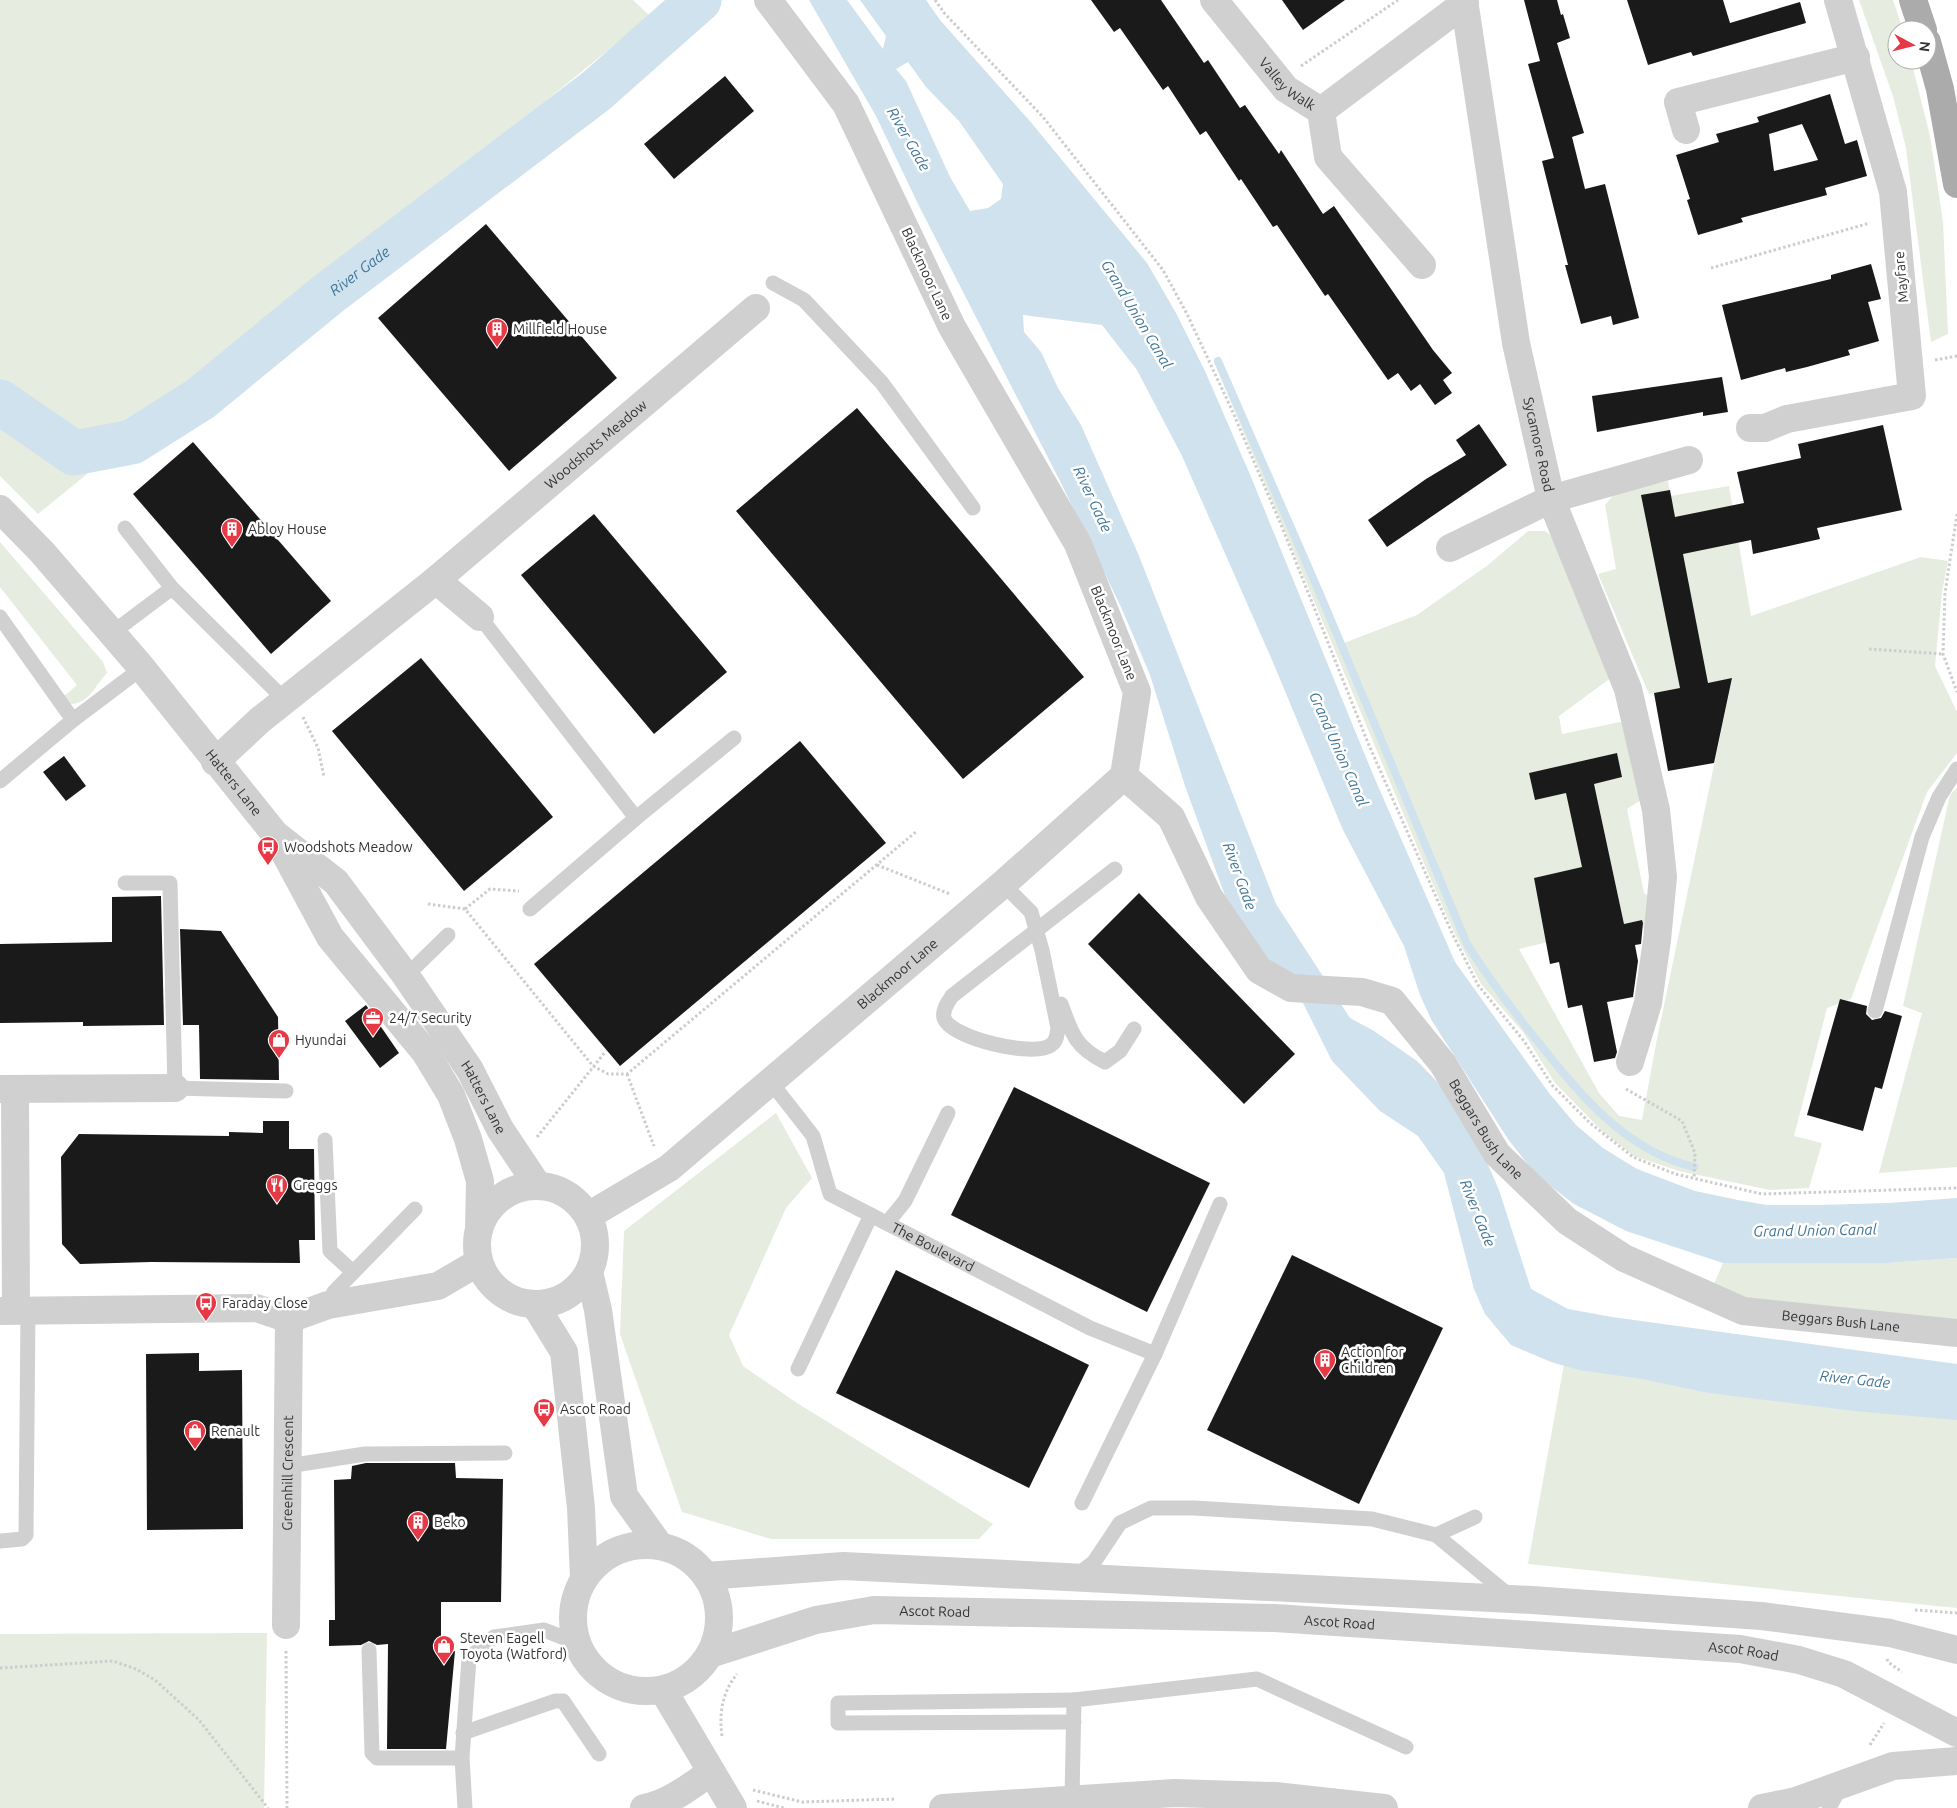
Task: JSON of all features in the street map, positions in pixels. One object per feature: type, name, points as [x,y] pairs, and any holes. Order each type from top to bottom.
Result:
[{"type":"main road","points":[[1913,0],[1920,20]]},
{"type":"main road","points":[[1937,63],[1948,87],[1957,184]]},
{"type":"street","name":"Valley Walk","points":[[1214,0],[1286,89],[1321,111],[1328,157],[1422,265]]},
{"type":"street","name":"Mayfare","points":[[1750,428],[1765,428],[1787,420],[1912,396],[1894,192],[1838,0]]},
{"type":"street","name":"Blackmoor Lane","points":[[588,1216],[669,1168],[1003,884],[1124,776],[1137,692],[1078,544],[952,328],[846,104],[769,1]]},
{"type":"street","points":[[1321,111],[1465,2]]},
{"type":"street","name":"Sycamore Road","points":[[1465,2],[1516,343],[1552,499],[1628,689],[1656,810],[1663,877],[1657,940],[1648,1003],[1630,1062]]},
{"type":"street","points":[[1686,130],[1678,102],[1856,57]]},
{"type":"street","name":"Woodshots Meadow","points":[[215,762],[285,700],[436,580],[756,308]]},
{"type":"street","points":[[1450,548],[1552,499],[1690,460]]},
{"type":"street","name":"Hatters Lane","points":[[0,509],[42,552],[112,632],[275,834],[336,882],[406,976],[470,1070],[500,1129],[538,1186]]},
{"type":"street","points":[[436,580],[480,617]]},
{"type":"street","name":"Beggars Bush Lane","points":[[1124,776],[1171,817],[1209,898],[1259,970],[1291,988],[1362,992],[1392,1001],[1443,1064],[1497,1154],[1567,1222],[1624,1258],[1743,1311],[1957,1333]]},
{"type":"street","points":[[275,834],[330,937],[420,1045],[451,1095],[468,1139],[480,1182],[477,1246],[479,1262],[487,1279],[500,1292],[517,1301],[535,1304],[551,1302],[567,1296],[580,1286],[589,1272],[596,1246],[588,1216],[577,1202],[562,1191],[538,1186],[527,1186],[510,1191],[497,1201],[486,1214],[479,1229]]},
{"type":"street","points":[[174,1088],[8,1089],[8,1189],[14,1310],[256,1308],[289,1319],[328,1305],[438,1286],[479,1262]]},
{"type":"street","points":[[589,1272],[598,1310],[624,1496],[659,1545]]},
{"type":"street","points":[[535,1304],[564,1352],[582,1508],[584,1578]]},
{"type":"street","name":"Greenhill Crescent","points":[[286,1625],[289,1319]]},
{"type":"street","points":[[638,1545],[659,1545],[683,1554],[706,1576],[717,1600],[719,1613],[716,1638],[710,1654],[693,1674],[662,1690],[627,1689],[604,1678],[590,1666],[577,1643],[572,1619],[576,1594],[584,1578],[601,1560],[614,1552],[638,1545]]},
{"type":"street","points":[[706,1576],[843,1566],[1514,1599],[1770,1617],[1890,1633],[1957,1650]]},
{"type":"street","name":"Ascot Road","points":[[710,1654],[816,1620],[874,1610],[1275,1618],[1740,1649],[1799,1660],[1844,1674],[1957,1733]]},
{"type":"street","points":[[662,1690],[711,1772],[739,1798]]},
{"type":"street","points":[[1765,1808],[1796,1801],[1893,1766],[1957,1761]]},
{"type":"street","points":[[644,1808],[688,1788],[711,1772]]},
{"type":"street","points":[[942,1808],[1018,1805],[1072,1798],[1216,1793],[1275,1796],[1384,1808]]},
{"type":"lane","points":[[773,283],[804,300],[882,384],[972,508]]},
{"type":"lane","points":[[125,528],[172,588],[285,700]]},
{"type":"lane","points":[[112,632],[172,588]]},
{"type":"lane","points":[[0,617],[73,720]]},
{"type":"lane","points":[[480,617],[636,818]]},
{"type":"lane","points":[[0,781],[73,720],[142,668]]},
{"type":"lane","points":[[530,909],[636,818],[734,738]]},
{"type":"lane","points":[[1875,1011],[1922,838],[1939,797],[1957,769]]},
{"type":"lane","points":[[1042,950],[1058,1028],[1056,1039],[1050,1046],[1035,1051],[1015,1048],[958,1032],[948,1025],[944,1017],[945,1009],[952,996],[1115,869]]},
{"type":"lane","points":[[125,883],[170,883],[174,1088],[286,1091]]},
{"type":"lane","points":[[1003,884],[1032,912],[1042,950],[1070,1029],[1086,1052],[1105,1062],[1120,1051],[1134,1029]]},
{"type":"lane","points":[[406,976],[448,935]]},
{"type":"lane","name":"The Boulevard","points":[[770,1081],[813,1136],[830,1194],[1090,1328],[1155,1354]]},
{"type":"lane","points":[[887,1223],[905,1201],[948,1113]]},
{"type":"lane","points":[[325,1140],[330,1251],[353,1272]]},
{"type":"lane","points":[[1082,1503],[1155,1354],[1220,1204]]},
{"type":"lane","points":[[328,1305],[334,1292],[415,1209]]},
{"type":"lane","points":[[798,1369],[871,1215]]},
{"type":"lane","points":[[0,1541],[22,1539],[26,1535],[14,1310]]},
{"type":"lane","points":[[288,1466],[365,1454],[505,1453]]},
{"type":"lane","points":[[1075,1577],[1094,1562],[1120,1522],[1151,1508],[1372,1519],[1436,1535],[1514,1599]]},
{"type":"lane","points":[[1436,1535],[1475,1517]]},
{"type":"lane","points":[[465,1808],[462,1758],[469,1658],[494,1637],[544,1630],[577,1643]]},
{"type":"lane","points":[[369,1650],[372,1753],[377,1758],[462,1758]]},
{"type":"lane","points":[[1074,1722],[838,1723],[838,1704],[1074,1700],[1257,1679],[1406,1747]]},
{"type":"lane","points":[[1072,1798],[1074,1700]]},
{"type":"lane","points":[[463,1733],[555,1701],[563,1701],[599,1754]]},
{"type":"lane","points":[[1829,1808],[1842,1785]]},
{"type":"path","points":[[935,0],[945,14],[1043,118],[1163,270],[1187,314],[1231,408],[1282,527],[1368,743],[1452,933],[1478,985],[1524,1041],[1552,1085],[1590,1123],[1633,1157],[1675,1174],[1762,1194],[1957,1188]]},
{"type":"path","points":[[1279,81],[1398,0]]},
{"type":"path","points":[[1711,268],[1868,223],[1896,219]]},
{"type":"path","points":[[1957,514],[1945,593],[1943,654],[1957,692]]},
{"type":"path","points":[[1869,649],[1943,654]]},
{"type":"path","points":[[285,700],[302,716],[318,748],[324,777]]},
{"type":"path","points":[[428,904],[465,909],[593,1066],[608,1074],[627,1074],[917,831]]},
{"type":"path","points":[[877,864],[959,898],[971,911]]},
{"type":"path","points":[[465,909],[490,889],[548,893]]},
{"type":"path","points":[[520,1159],[606,1051]]},
{"type":"path","points":[[1630,1062],[1616,1084],[1682,1121],[1695,1153],[1694,1178]]},
{"type":"path","points":[[627,1074],[656,1151],[669,1168]]},
{"type":"path","points":[[1912,1610],[1957,1614]]},
{"type":"path","points":[[286,1625],[287,1808]]},
{"type":"path","points":[[0,1668],[114,1662],[136,1669],[155,1680],[199,1720],[268,1808]]},
{"type":"path","points":[[723,1739],[720,1718],[724,1694],[738,1673]]},
{"type":"path","points":[[1868,1748],[1889,1716]]},
{"type":"path","points":[[739,1798],[802,1802],[896,1799]]},
{"type":"shaded area","points":[[0,0],[633,0],[650,16],[38,514],[0,476]]},
{"type":"shaded area","points":[[1859,0],[1893,0],[1900,20],[1887,20],[1887,70],[1914,70],[1930,136],[1943,222],[1948,334],[1931,342],[1906,148],[1893,96]]},
{"type":"shaded area","points":[[1218,361],[1344,643],[1417,615],[1488,565],[1528,531],[1545,531],[1553,537],[1612,677],[1559,716],[1562,734],[1620,722],[1628,727],[1644,798],[1627,809],[1644,893],[1658,904],[1647,943],[1642,920],[1624,924],[1597,798],[1586,785],[1622,777],[1617,753],[1529,773],[1535,800],[1575,791],[1569,806],[1584,876],[1574,869],[1534,878],[1542,914],[1594,931],[1519,949],[1599,1093],[1619,1116],[1642,1120],[1732,679],[1649,694],[1598,574],[1616,569],[1605,505],[1616,492],[1668,481],[1670,496],[1729,486],[1751,616],[1921,557],[1948,561],[1942,592],[1935,666],[1957,712],[1957,753],[1927,792],[1851,999],[1827,1008],[1794,1136],[1822,1143],[1809,1188],[1770,1190],[1679,1171],[1634,1156],[1602,1131],[1555,1083],[1523,1032],[1481,984],[1454,932],[1429,875],[1214,362]]},
{"type":"shaded area","points":[[0,542],[103,662],[107,673],[92,693],[83,701],[71,704],[63,697],[77,685],[0,587]]},
{"type":"shaded area","points":[[1957,788],[1957,1167],[1879,1173],[1922,1013],[1903,1006],[1950,795]]},
{"type":"shaded area","points":[[776,1113],[812,1178],[786,1208],[729,1335],[743,1366],[797,1403],[993,1524],[979,1539],[771,1539],[682,1512],[620,1334],[624,1231]]},
{"type":"shaded area","points":[[1957,1258],[1957,1328],[1746,1306],[1711,1291],[1723,1263],[1887,1263]]},
{"type":"shaded area","points":[[1564,1364],[1957,1413],[1957,1608],[1528,1564]]},
{"type":"shaded area","points":[[267,1633],[264,1808],[0,1808],[0,1634]]},
{"type":"water","points":[[685,0],[722,0],[685,32],[596,91]]},
{"type":"water","name":"Grand Union Canal","points":[[809,0],[847,0],[883,49],[886,36],[860,0],[926,0],[940,20],[1029,120],[1147,263],[1176,313],[1205,371],[1251,477],[1374,777],[1455,962],[1549,1093],[1576,1125],[1603,1148],[1637,1169],[1695,1191],[1738,1200],[1767,1205],[1819,1205],[1889,1203],[1957,1198],[1957,1258],[1887,1263],[1723,1263],[1626,1231],[1574,1204],[1536,1175],[1508,1139],[1432,1021],[1420,995],[1404,946],[1343,830],[1272,660],[1182,456],[1137,370],[1102,325],[1023,315],[1024,332],[1041,352],[1058,388],[1081,425],[1139,556],[1276,904],[1350,1018],[1374,1031],[1417,1061],[1448,1093],[1476,1137],[1499,1190],[1531,1289],[1568,1309],[1612,1317],[1957,1364],[1957,1420],[1854,1411],[1709,1393],[1642,1379],[1579,1370],[1551,1362],[1511,1345],[1485,1314],[1474,1289],[1444,1173],[1418,1136],[1380,1111],[1332,1061],[1292,981],[1279,974],[1228,904],[1185,786],[1150,675],[1121,607],[1062,485],[919,206],[876,116]],"holes":[[[908,62],[926,87],[959,121],[1003,184],[1001,199],[988,208],[970,211],[950,177],[906,81],[896,69]]]},
{"type":"building","points":[[1091,0],[1161,0],[1204,63],[1208,60],[1240,108],[1245,105],[1279,154],[1281,150],[1323,214],[1334,206],[1433,350],[1452,373],[1443,380],[1452,393],[1435,405],[1420,384],[1411,391],[1398,373],[1388,380],[1328,294],[1325,296],[1277,225],[1273,227],[1241,179],[1239,181],[1206,131],[1200,135],[1168,86],[1163,90],[1120,28],[1114,32]]},
{"type":"building","points":[[1282,0],[1345,0],[1303,30]]},
{"type":"building","points":[[1524,0],[1557,0],[1561,15],[1563,14],[1570,38],[1557,43],[1584,133],[1572,137],[1585,189],[1605,184],[1639,318],[1613,325],[1611,316],[1581,324],[1565,265],[1568,265],[1542,161],[1554,158],[1528,64],[1540,61]]},
{"type":"building","points":[[1627,0],[1723,0],[1730,23],[1800,2],[1806,23],[1693,56],[1691,52],[1648,65]]},
{"type":"building","points":[[725,76],[754,111],[674,179],[644,144]]},
{"type":"building","points":[[1830,94],[1845,144],[1857,140],[1867,176],[1825,188],[1827,195],[1741,218],[1743,222],[1698,235],[1687,200],[1690,199],[1676,155],[1719,142],[1716,134],[1759,122],[1757,117]],"holes":[[[1802,124],[1818,160],[1774,171],[1769,134]]]},
{"type":"building","name":"Millfield House","points":[[486,224],[617,378],[509,471],[378,318]]},
{"type":"building","points":[[1871,264],[1881,299],[1868,302],[1879,341],[1848,350],[1850,355],[1786,372],[1785,368],[1741,380],[1722,305],[1831,279],[1831,275]]},
{"type":"building","points":[[1722,377],[1728,412],[1703,416],[1703,412],[1597,432],[1592,396]]},
{"type":"building","points":[[857,408],[1084,677],[963,779],[736,511]]},
{"type":"building","points":[[1479,424],[1507,465],[1387,547],[1368,520],[1426,479],[1466,455],[1456,440]]},
{"type":"building","points":[[1883,425],[1902,510],[1817,528],[1820,539],[1753,554],[1751,540],[1683,554],[1708,683],[1732,678],[1714,763],[1668,771],[1654,693],[1680,688],[1641,495],[1670,490],[1675,517],[1744,503],[1737,472],[1801,458],[1798,444]]},
{"type":"building","name":"Abloy House","points":[[193,442],[331,601],[271,654],[133,494]]},
{"type":"building","points":[[594,514],[727,672],[654,734],[521,575]]},
{"type":"building","points":[[421,658],[553,817],[464,891],[332,731]]},
{"type":"building","points":[[800,741],[886,843],[620,1066],[534,964]]},
{"type":"building","points":[[1617,753],[1622,777],[1594,784],[1624,924],[1642,920],[1643,923],[1641,944],[1635,945],[1638,961],[1633,997],[1607,1002],[1617,1052],[1615,1058],[1594,1062],[1582,1005],[1568,1008],[1559,962],[1550,964],[1534,878],[1582,867],[1566,793],[1535,800],[1529,773]]},
{"type":"building","points":[[64,756],[86,786],[66,801],[43,772]]},
{"type":"building","points":[[1139,893],[1295,1054],[1244,1104],[1088,944]]},
{"type":"building","points":[[161,896],[164,1025],[83,1026],[83,1022],[0,1023],[0,944],[112,942],[112,897]]},
{"type":"building","points":[[180,929],[221,931],[278,1017],[279,1080],[200,1079],[199,1025],[183,1025]]},
{"type":"building","points":[[1840,999],[1867,1006],[1866,1014],[1872,1020],[1881,1018],[1885,1011],[1902,1016],[1882,1089],[1875,1087],[1863,1131],[1807,1115]]},
{"type":"building","name":"24/7 Security","points":[[366,1005],[399,1053],[380,1068],[345,1021]]},
{"type":"building","points":[[1014,1087],[1210,1183],[1147,1312],[951,1215]]},
{"type":"building","points":[[263,1121],[289,1121],[289,1149],[314,1149],[315,1240],[299,1240],[300,1263],[151,1262],[80,1264],[62,1244],[61,1157],[79,1134],[229,1136],[229,1132],[263,1133]]},
{"type":"building","name":"Action for Children","points":[[1292,1255],[1443,1328],[1359,1504],[1207,1430]]},
{"type":"building","points":[[896,1270],[1089,1365],[1029,1488],[836,1393]]},
{"type":"building","name":"Renault","points":[[199,1353],[199,1371],[242,1370],[243,1529],[147,1530],[146,1354]]},
{"type":"building","name":"Beko","points":[[366,1463],[455,1463],[456,1478],[503,1479],[501,1602],[441,1602],[441,1655],[455,1651],[446,1749],[387,1749],[388,1644],[377,1645],[369,1641],[361,1645],[329,1646],[329,1620],[335,1620],[334,1480],[351,1479],[352,1466]]},
{"type":"waterway","name":"River Gade","points":[[0,402],[74,453],[132,442],[200,399],[328,294],[596,91],[699,0]]},
{"type":"waterway","points":[[1218,361],[1320,594],[1467,944],[1520,1019],[1588,1101],[1626,1134],[1647,1148],[1669,1159],[1694,1167]]},
{"type":"place","name":"Millfield House","points":[[497,348]]},
{"type":"place","name":"Abloy House","points":[[232,548]]},
{"type":"place","name":"Woodshots Meadow","points":[[268,866]]},
{"type":"place","name":"24/7 Security","points":[[373,1037]]},
{"type":"place","name":"Hyundai","points":[[279,1059]]},
{"type":"place","name":"Greggs","points":[[277,1204]]},
{"type":"place","name":"Faraday Close","points":[[206,1322]]},
{"type":"place","name":"Action for Children","points":[[1325,1379]]},
{"type":"place","name":"Ascot Road","points":[[544,1428]]},
{"type":"place","name":"Renault","points":[[195,1450]]},
{"type":"place","name":"Beko","points":[[418,1541]]},
{"type":"place","name":"Steven Eagell Toyota (Watford)","points":[[444,1665]]}]
